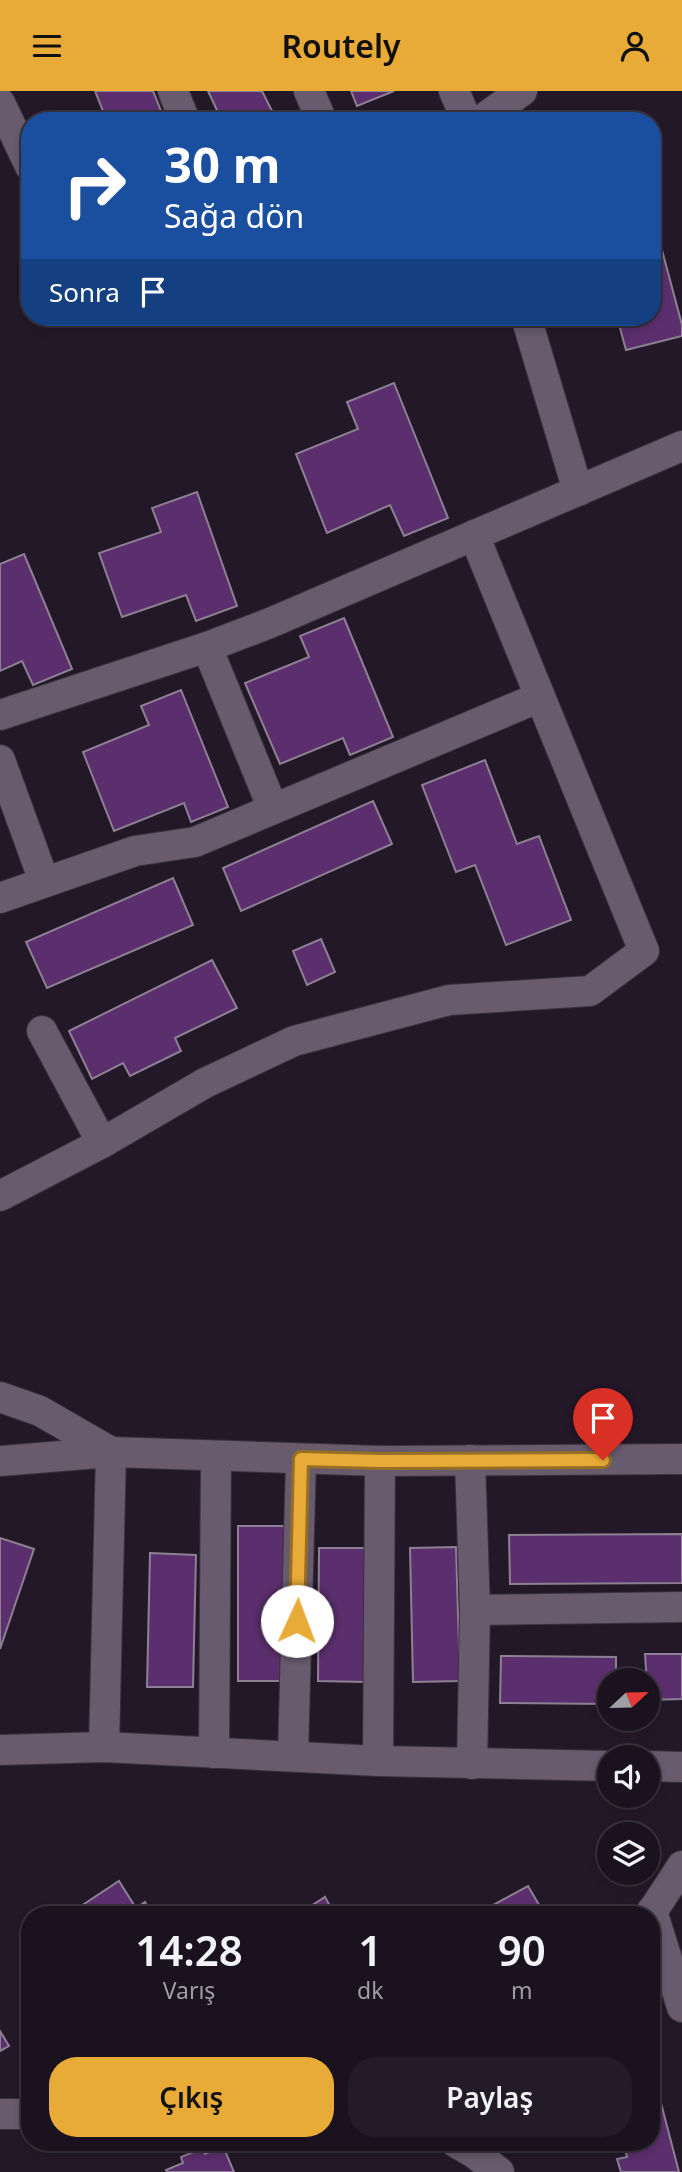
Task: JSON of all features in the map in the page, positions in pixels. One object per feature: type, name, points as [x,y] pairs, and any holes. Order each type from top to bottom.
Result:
[{"type":"street","points":[[173,91],[181,112]]},
{"type":"street","points":[[309,91],[318,112]]},
{"type":"street","points":[[454,91],[463,112]]},
{"type":"street","points":[[493,112],[522,91]]},
{"type":"street","points":[[0,103],[21,147]]},
{"type":"street","points":[[529,326],[578,491]]},
{"type":"street","points":[[0,715],[207,647],[270,623],[682,446]]},
{"type":"street","points":[[0,1196],[102,1143],[205,1083],[294,1041],[449,1000],[590,991],[644,951],[474,535]]},
{"type":"street","points":[[207,647],[273,809]]},
{"type":"street","points":[[0,898],[135,851],[195,842],[540,697]]},
{"type":"street","points":[[0,760],[44,881]]},
{"type":"street","points":[[42,1031],[102,1143]]},
{"type":"street","points":[[0,1397],[40,1411],[111,1452]]},
{"type":"street","points":[[104,1747],[111,1452]]},
{"type":"street","points":[[0,1461],[111,1452],[380,1461],[682,1459]]},
{"type":"street","points":[[214,1753],[216,1455]]},
{"type":"street","points":[[293,1756],[301,1459]]},
{"type":"street","points":[[470,1460],[475,1610],[471,1764]]},
{"type":"street","points":[[378,1761],[380,1461]]},
{"type":"street","points":[[475,1610],[682,1607]]},
{"type":"street","points":[[0,1750],[104,1747],[378,1761],[597,1766]]},
{"type":"street","points":[[660,1766],[682,1767]]},
{"type":"street","points":[[656,1906],[682,1866]]},
{"type":"street","points":[[660,1940],[682,2007]]},
{"type":"street","points":[[0,2114],[21,2115]]},
{"type":"street","points":[[467,2152],[499,2172]]},
{"type":"building","points":[[95,91],[153,91],[161,112],[103,112]]},
{"type":"building","points":[[208,91],[262,91],[272,112],[218,112]]},
{"type":"building","points":[[351,91],[394,91],[357,106]]},
{"type":"building","points":[[661,250],[682,325],[682,336],[626,350],[619,326],[661,326]]},
{"type":"building","points":[[394,383],[448,518],[404,536],[390,505],[327,533],[296,454],[358,429],[347,402]]},
{"type":"building","points":[[197,492],[237,606],[196,621],[186,595],[122,617],[99,553],[161,532],[152,508]]},
{"type":"building","points":[[24,554],[72,669],[33,685],[22,661],[0,671],[0,564]]},
{"type":"building","points":[[344,618],[393,737],[350,755],[343,738],[280,764],[245,683],[309,657],[300,636]]},
{"type":"building","points":[[181,690],[228,807],[191,822],[184,803],[114,831],[83,752],[149,725],[141,706]]},
{"type":"building","points":[[485,760],[517,844],[539,836],[571,920],[506,945],[475,865],[456,872],[422,785]]},
{"type":"building","points":[[373,801],[392,844],[241,911],[223,868]]},
{"type":"building","points":[[173,878],[193,925],[47,988],[26,942]]},
{"type":"building","points":[[321,939],[335,972],[307,985],[293,951]]},
{"type":"building","points":[[212,960],[237,1008],[175,1038],[181,1051],[130,1076],[123,1063],[92,1079],[69,1031]]},
{"type":"building","points":[[238,1526],[284,1526],[284,1681],[238,1681]]},
{"type":"building","points":[[682,1534],[682,1583],[510,1584],[509,1535]]},
{"type":"building","points":[[0,1538],[34,1549],[0,1649]]},
{"type":"building","points":[[456,1547],[460,1681],[413,1682],[410,1548]]},
{"type":"building","points":[[319,1548],[366,1548],[365,1682],[318,1681]]},
{"type":"building","points":[[150,1553],[196,1555],[193,1687],[147,1687]]},
{"type":"building","points":[[645,1654],[682,1654],[682,1699],[660,1700],[660,1668],[646,1668]]},
{"type":"building","points":[[501,1656],[616,1657],[616,1668],[597,1668],[597,1704],[500,1703]]},
{"type":"building","points":[[119,1881],[135,1906],[81,1906]]},
{"type":"building","points":[[528,1886],[540,1906],[491,1906]]},
{"type":"building","points":[[325,1897],[330,1906],[311,1906]]},
{"type":"building","points":[[0,2031],[9,2046],[0,2051]]},
{"type":"building","points":[[660,2099],[679,2172],[621,2172],[617,2159],[627,2157],[625,2151],[660,2151]]},
{"type":"building","points":[[196,2151],[204,2151],[205,2154],[225,2151],[234,2172],[166,2170],[183,2163],[181,2157]]},
{"type":"route","points":[[297,1621],[301,1459],[603,1460]]}]
